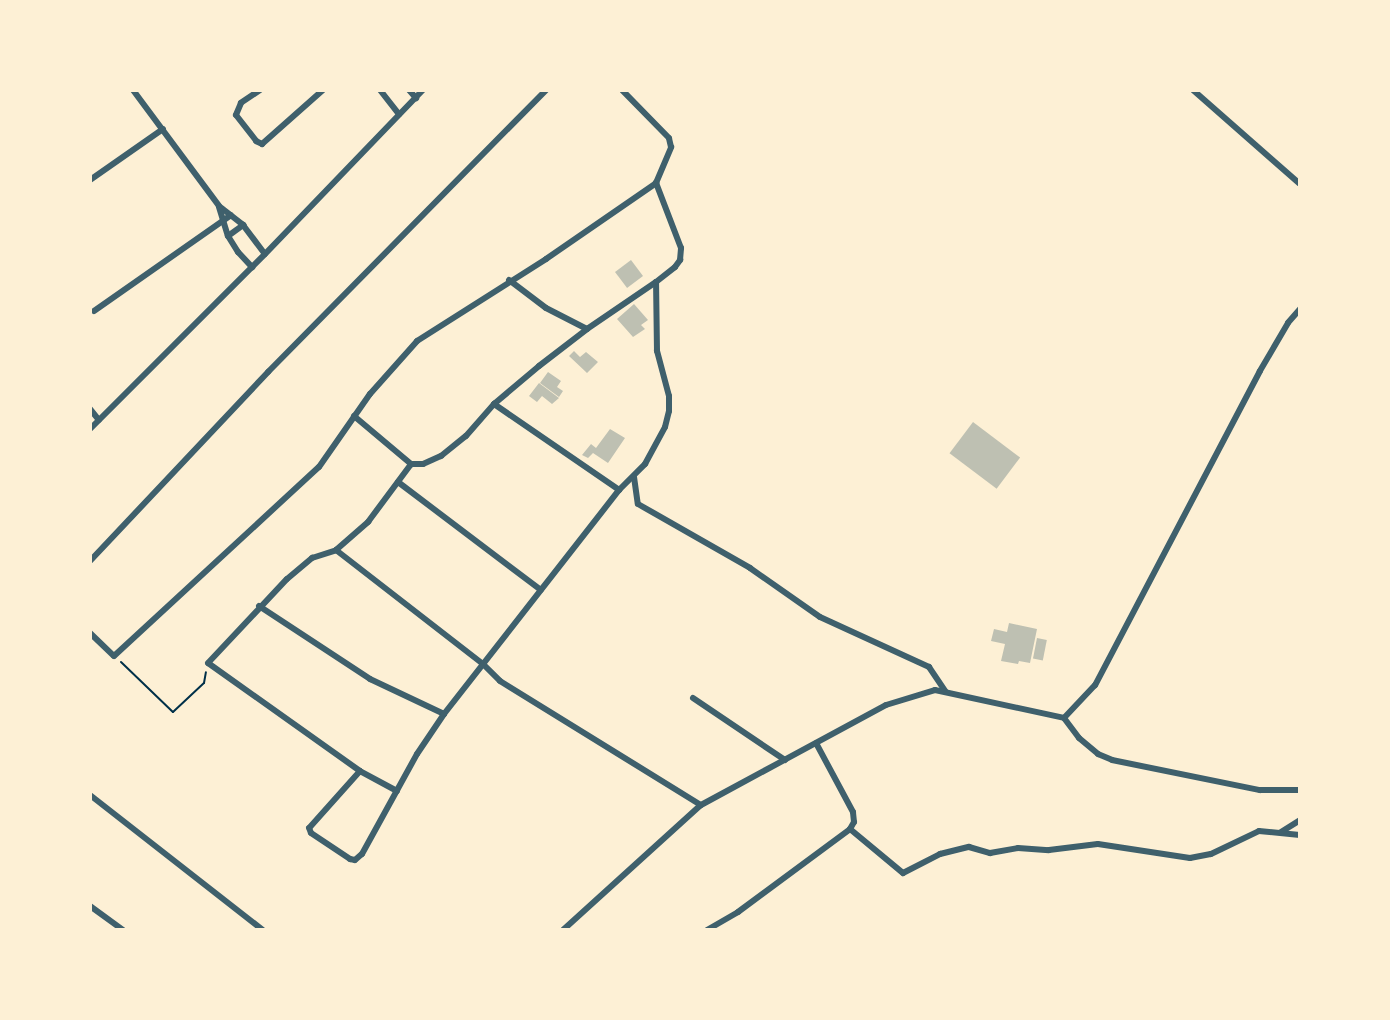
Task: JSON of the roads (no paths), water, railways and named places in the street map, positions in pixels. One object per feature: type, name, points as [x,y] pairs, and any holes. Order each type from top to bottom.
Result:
[{"type":"street","points":[[133,90],[219,206],[243,225],[265,254]]},
{"type":"street","points":[[260,90],[241,103],[236,115],[256,141],[262,144],[323,90]]},
{"type":"street","points":[[380,90],[399,114]]},
{"type":"street","points":[[409,90],[416,98]]},
{"type":"street","points":[[90,429],[265,254],[423,90]]},
{"type":"street","points":[[90,561],[268,372],[546,90]]},
{"type":"street","points":[[90,633],[114,656],[319,467],[354,416],[417,341],[509,280],[546,259],[656,183],[671,147],[669,138],[622,90]]},
{"type":"street","points":[[1193,90],[1300,184]]},
{"type":"street","points":[[90,180],[163,129]]},
{"type":"street","points":[[354,416],[411,464],[423,464],[441,456],[466,436],[494,404],[587,329],[675,267],[681,254],[656,183]]},
{"type":"street","points":[[219,206],[228,236],[238,252],[252,267]]},
{"type":"street","points":[[94,310],[231,214]]},
{"type":"street","points":[[228,236],[243,225]]},
{"type":"street","points":[[509,280],[546,308],[587,329]]},
{"type":"street","points":[[360,771],[309,828],[311,833],[350,860],[355,860],[362,854],[444,714],[619,490],[645,464],[656,444],[669,411],[669,396],[657,351],[656,282]]},
{"type":"street","points":[[1064,718],[1095,685],[1260,371],[1288,323],[1300,309]]},
{"type":"street","points":[[494,404],[619,490]]},
{"type":"street","points":[[90,409],[99,420]]},
{"type":"street","points":[[397,791],[360,771],[208,663],[259,606],[312,558],[336,550],[368,522],[411,464]]},
{"type":"street","points":[[634,477],[638,504],[750,568],[820,617],[929,667],[946,692]]},
{"type":"street","points":[[398,482],[541,590]]},
{"type":"street","points":[[336,550],[483,664],[501,681],[701,805]]},
{"type":"street","points":[[259,606],[370,679],[444,714]]},
{"type":"street","points":[[563,930],[701,805],[886,705],[935,690],[1064,718],[1080,738],[1098,754],[1112,760],[1260,790],[1300,790]]},
{"type":"street","points":[[693,698],[785,760]]},
{"type":"street","points":[[707,930],[738,912],[850,829],[854,822],[853,812],[816,743]]},
{"type":"street","points":[[90,795],[263,930]]},
{"type":"street","points":[[1280,832],[1300,820]]},
{"type":"street","points":[[850,829],[903,873],[940,854],[969,847],[990,853],[1018,848],[1049,850],[1098,844],[1190,858],[1211,854],[1259,831],[1300,835]]},
{"type":"street","points":[[90,906],[123,930]]}]
